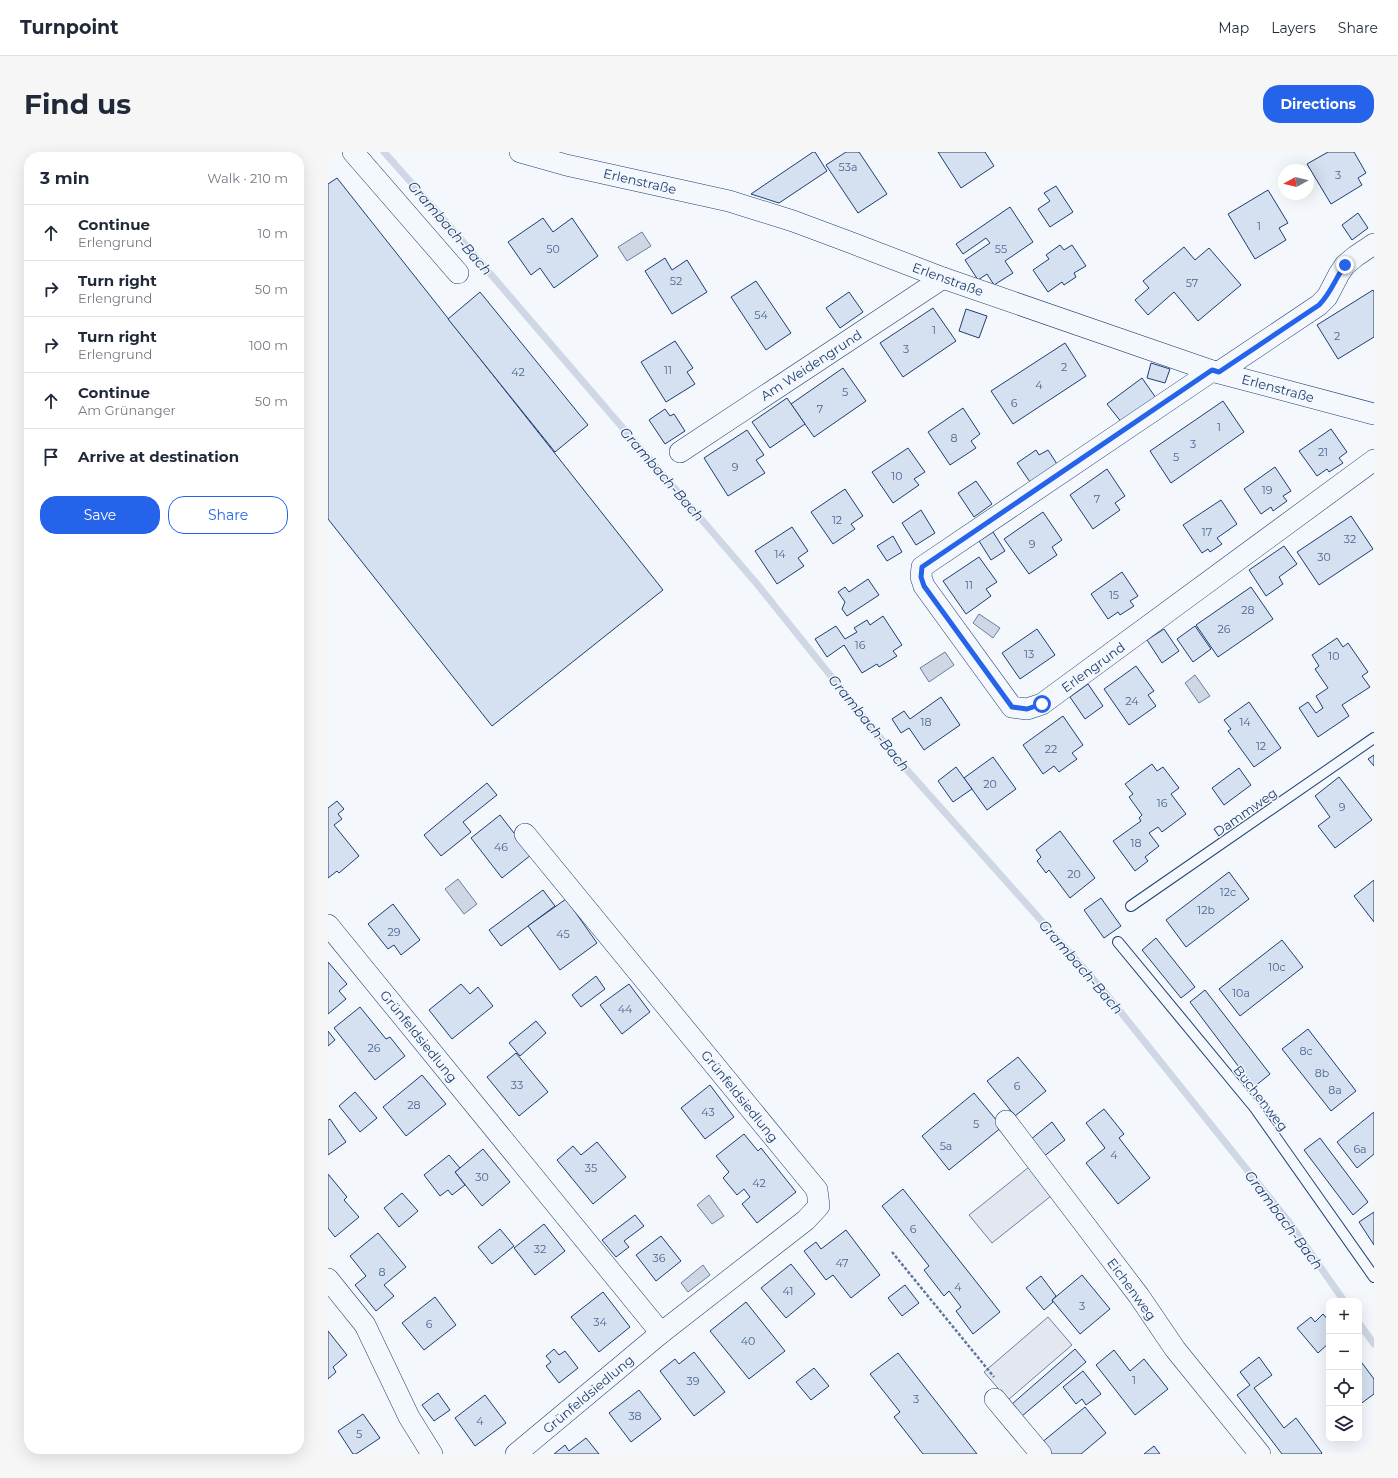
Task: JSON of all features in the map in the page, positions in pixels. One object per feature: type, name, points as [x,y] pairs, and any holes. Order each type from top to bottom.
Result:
[{"type":"street","points":[[353,152],[458,273]]},
{"type":"street","name":"Erlenstraße","points":[[520,152],[566,165],[729,201],[830,235],[943,278],[1216,371],[1374,414]]},
{"type":"street","points":[[1216,371],[1319,305],[1327,297],[1345,265],[1374,244]]},
{"type":"street","name":"Am Weidengrund","points":[[680,452],[943,278]]},
{"type":"street","name":"Erlengrund","points":[[1216,371],[922,567],[921,577],[924,586],[1012,707],[1027,709],[1042,704],[1374,460]]},
{"type":"street","name":"Grünfeldsiedlung","points":[[516,1454],[661,1333],[806,1220],[818,1206],[817,1190],[525,834]]},
{"type":"street","name":"Grünfeldsiedlung","points":[[328,925],[661,1333]]},
{"type":"street","name":"Eichenweg","points":[[1006,1121],[1139,1296],[1175,1349],[1260,1454]]},
{"type":"street","points":[[328,1279],[365,1325],[409,1417],[432,1454]]},
{"type":"street","points":[[996,1390],[1041,1454]]},
{"type":"lane","name":"Dammweg","points":[[1131,906],[1374,738]]},
{"type":"lane","name":"Buchenweg","points":[[1118,942],[1255,1108],[1374,1277]]},
{"type":"path","points":[[892,1252],[996,1390]]},
{"type":"shaded area","points":[[642,232],[651,246],[627,261],[618,247]]},
{"type":"shaded area","points":[[979,614],[1000,628],[993,638],[973,623]]},
{"type":"shaded area","points":[[945,652],[954,665],[929,682],[920,668]]},
{"type":"shaded area","points":[[1195,675],[1210,696],[1199,703],[1185,683]]},
{"type":"shaded area","points":[[458,879],[477,904],[464,914],[445,889]]},
{"type":"shaded area","points":[[1029,1167],[1051,1196],[992,1243],[969,1215]]},
{"type":"shaded area","points":[[709,1195],[724,1216],[712,1224],[697,1205]]},
{"type":"shaded area","points":[[703,1265],[710,1275],[688,1292],[681,1283]]},
{"type":"shaded area","points":[[1048,1317],[1072,1345],[1008,1400],[984,1372]]},
{"type":"building","points":[[815,152],[827,171],[779,203],[751,194]]},
{"type":"building","points":[[846,152],[859,152],[887,194],[858,213],[826,165]]},
{"type":"building","points":[[938,152],[985,152],[994,166],[961,188]]},
{"type":"building","points":[[1328,152],[1354,152],[1366,173],[1358,178],[1362,185],[1331,204],[1314,176],[1314,164],[1307,164]]},
{"type":"building","points":[[337,178],[663,590],[492,726],[328,519],[328,184]]},
{"type":"building","points":[[1056,186],[1073,212],[1050,227],[1038,209],[1050,201],[1044,193]]},
{"type":"building","points":[[1268,190],[1288,223],[1279,228],[1286,240],[1255,259],[1228,214]]},
{"type":"building","points":[[1010,207],[1033,242],[1005,261],[1013,273],[994,285],[987,274],[978,280],[965,260],[990,243],[986,238],[963,254],[956,244]]},
{"type":"building","points":[[1358,213],[1368,228],[1352,240],[1342,225]]},
{"type":"building","points":[[543,218],[553,232],[572,218],[598,256],[554,288],[540,268],[531,275],[508,242]]},
{"type":"building","points":[[1060,245],[1064,250],[1072,245],[1086,266],[1074,273],[1076,277],[1064,285],[1062,282],[1048,292],[1033,270],[1049,259],[1046,255]]},
{"type":"building","points":[[1184,247],[1195,260],[1209,248],[1241,285],[1198,321],[1174,292],[1148,315],[1135,300],[1149,288],[1143,281]]},
{"type":"building","points":[[665,258],[672,270],[687,260],[707,292],[672,314],[645,271]]},
{"type":"building","points":[[756,281],[791,333],[766,350],[731,297]]},
{"type":"building","points":[[1373,290],[1374,337],[1338,359],[1317,325]]},
{"type":"building","points":[[480,292],[588,425],[555,452],[448,319]]},
{"type":"building","points":[[849,292],[863,312],[840,328],[826,308]]},
{"type":"building","points":[[933,308],[956,341],[903,377],[880,343]]},
{"type":"building","points":[[966,309],[987,316],[979,338],[959,331]]},
{"type":"building","points":[[675,341],[693,368],[687,372],[695,384],[666,402],[641,362]]},
{"type":"building","points":[[1065,343],[1086,376],[1013,424],[991,391]]},
{"type":"building","points":[[1151,363],[1170,369],[1165,383],[1147,378]]},
{"type":"building","points":[[843,368],[866,401],[814,437],[791,404]]},
{"type":"building","points":[[1142,378],[1156,398],[1122,423],[1107,404]]},
{"type":"building","points":[[787,398],[805,424],[770,448],[752,422]]},
{"type":"building","points":[[1223,401],[1244,432],[1171,483],[1150,451]]},
{"type":"building","points":[[963,408],[980,434],[971,441],[976,448],[950,465],[928,432]]},
{"type":"building","points":[[665,409],[670,416],[674,414],[685,431],[665,444],[649,420]]},
{"type":"building","points":[[1331,429],[1347,452],[1339,458],[1343,463],[1329,472],[1327,469],[1317,476],[1299,451]]},
{"type":"building","points":[[747,430],[764,455],[756,460],[765,473],[728,496],[704,458]]},
{"type":"building","points":[[908,448],[925,472],[914,479],[919,485],[893,503],[872,472]]},
{"type":"building","points":[[1036,450],[1039,455],[1048,450],[1057,464],[1030,482],[1017,463]]},
{"type":"building","points":[[1275,467],[1291,491],[1283,496],[1287,501],[1273,511],[1271,507],[1261,514],[1244,489]]},
{"type":"building","points":[[1107,469],[1125,496],[1115,503],[1120,510],[1093,529],[1070,495]]},
{"type":"building","points":[[976,481],[992,504],[974,517],[958,493]]},
{"type":"building","points":[[845,489],[863,516],[851,524],[855,529],[833,544],[811,512]]},
{"type":"building","points":[[1221,500],[1237,524],[1217,538],[1222,544],[1210,552],[1208,549],[1202,553],[1183,525]]},
{"type":"building","points":[[921,510],[935,533],[916,545],[902,523]]},
{"type":"building","points":[[1043,512],[1062,540],[1052,547],[1057,555],[1029,574],[1004,539]]},
{"type":"building","points":[[1351,516],[1373,549],[1319,585],[1297,552]]},
{"type":"building","points":[[792,527],[808,551],[798,558],[804,566],[777,584],[755,551]]},
{"type":"building","points":[[993,532],[1005,551],[991,560],[979,541]]},
{"type":"building","points":[[893,536],[902,552],[887,561],[877,546]]},
{"type":"building","points":[[1284,546],[1297,564],[1279,577],[1283,584],[1266,596],[1249,570]]},
{"type":"building","points":[[979,557],[997,582],[986,589],[991,596],[966,614],[943,581]]},
{"type":"building","points":[[1122,572],[1138,596],[1130,601],[1134,606],[1120,615],[1118,612],[1108,619],[1091,594]]},
{"type":"building","points":[[868,579],[879,595],[847,616],[842,609],[845,602],[838,592],[845,587],[849,592]]},
{"type":"building","points":[[1251,587],[1273,619],[1218,657],[1196,625]]},
{"type":"building","points":[[883,616],[902,645],[893,651],[897,656],[879,667],[877,664],[862,673],[844,645],[827,657],[815,639],[836,626],[845,639],[857,632],[854,628],[867,620],[870,625]]},
{"type":"building","points":[[1195,626],[1211,649],[1193,662],[1177,639]]},
{"type":"building","points":[[1037,629],[1055,655],[1020,679],[1002,653]]},
{"type":"building","points":[[1164,629],[1179,651],[1162,663],[1147,640]]},
{"type":"building","points":[[1337,638],[1343,647],[1348,643],[1368,672],[1362,676],[1370,687],[1342,705],[1349,716],[1318,737],[1299,708],[1308,702],[1316,713],[1323,708],[1316,696],[1328,688],[1315,669],[1319,666],[1312,655]]},
{"type":"building","points":[[1136,666],[1154,691],[1148,695],[1156,706],[1129,725],[1104,689]]},
{"type":"building","points":[[1088,684],[1103,706],[1085,719],[1070,697]]},
{"type":"building","points":[[941,697],[960,725],[924,750],[909,728],[901,733],[892,719],[904,711],[910,719]]},
{"type":"building","points":[[1249,702],[1281,748],[1254,767],[1228,731],[1231,729],[1224,720]]},
{"type":"building","points":[[1063,716],[1083,745],[1072,753],[1077,759],[1059,772],[1054,766],[1043,774],[1023,745]]},
{"type":"building","points":[[1374,755],[1374,766],[1368,759]]},
{"type":"building","points":[[993,757],[1016,789],[987,810],[964,778]]},
{"type":"building","points":[[1152,764],[1157,771],[1163,767],[1179,788],[1171,794],[1186,814],[1162,832],[1158,827],[1149,833],[1159,846],[1145,857],[1148,861],[1135,871],[1113,841],[1141,821],[1139,818],[1142,815],[1129,797],[1133,794],[1125,784]]},
{"type":"building","points":[[956,767],[972,789],[953,802],[938,781]]},
{"type":"building","points":[[1239,768],[1251,785],[1224,805],[1212,788]]},
{"type":"building","points":[[1339,777],[1372,820],[1335,848],[1318,826],[1330,817],[1315,796]]},
{"type":"building","points":[[487,783],[497,795],[463,822],[471,832],[441,856],[424,835]]},
{"type":"building","points":[[337,801],[344,809],[338,814],[342,819],[334,825],[359,856],[339,873],[337,871],[328,878],[328,808]]},
{"type":"building","points":[[500,815],[531,855],[502,878],[471,838]]},
{"type":"building","points":[[1060,831],[1095,878],[1070,898],[1049,870],[1046,873],[1037,861],[1041,857],[1036,850]]},
{"type":"building","points":[[1229,872],[1249,899],[1186,947],[1166,920]]},
{"type":"building","points":[[1374,880],[1374,922],[1354,896]]},
{"type":"building","points":[[543,890],[555,906],[501,946],[489,930]]},
{"type":"building","points":[[1101,898],[1121,926],[1104,938],[1084,910]]},
{"type":"building","points":[[566,899],[597,943],[560,970],[528,926]]},
{"type":"building","points":[[393,904],[420,940],[401,955],[394,945],[388,949],[368,924]]},
{"type":"building","points":[[1156,938],[1195,987],[1181,998],[1142,950]]},
{"type":"building","points":[[1282,940],[1303,967],[1240,1016],[1219,989]]},
{"type":"building","points":[[328,962],[347,984],[339,991],[346,999],[328,1014]]},
{"type":"building","points":[[596,976],[605,989],[581,1007],[572,995]]},
{"type":"building","points":[[461,984],[470,994],[478,987],[493,1006],[452,1039],[429,1010]]},
{"type":"building","points":[[629,984],[650,1012],[622,1034],[600,1005]]},
{"type":"building","points":[[1205,990],[1270,1074],[1254,1087],[1190,1002]]},
{"type":"building","points":[[360,1007],[386,1039],[390,1037],[405,1056],[375,1080],[334,1028]]},
{"type":"building","points":[[536,1021],[546,1033],[520,1056],[509,1043]]},
{"type":"building","points":[[1308,1029],[1356,1091],[1331,1111],[1282,1049]]},
{"type":"building","points":[[328,1031],[335,1040],[328,1046]]},
{"type":"building","points":[[516,1053],[548,1092],[519,1116],[487,1077]]},
{"type":"building","points":[[1018,1057],[1046,1091],[1015,1116],[987,1081]]},
{"type":"building","points":[[422,1075],[446,1104],[406,1136],[383,1107]]},
{"type":"building","points":[[710,1085],[734,1117],[705,1139],[681,1108]]},
{"type":"building","points":[[355,1092],[377,1118],[360,1132],[339,1106]]},
{"type":"building","points":[[974,1093],[1002,1127],[949,1170],[922,1136]]},
{"type":"building","points":[[1104,1109],[1124,1134],[1119,1138],[1150,1178],[1118,1204],[1086,1163],[1105,1148],[1086,1123]]},
{"type":"building","points":[[1374,1112],[1374,1154],[1357,1168],[1337,1142]]},
{"type":"building","points":[[330,1119],[346,1142],[328,1155],[328,1120]]},
{"type":"building","points":[[1052,1122],[1065,1140],[1043,1157],[1030,1140]]},
{"type":"building","points":[[744,1134],[758,1151],[761,1148],[796,1192],[757,1223],[742,1204],[750,1197],[744,1189],[737,1195],[723,1178],[729,1172],[716,1156]]},
{"type":"building","points":[[1320,1138],[1368,1202],[1353,1215],[1304,1150]]},
{"type":"building","points":[[597,1142],[626,1177],[593,1204],[557,1160],[573,1146],[581,1155]]},
{"type":"building","points":[[483,1149],[510,1182],[482,1206],[455,1172]]},
{"type":"building","points":[[449,1155],[460,1168],[455,1172],[465,1185],[452,1195],[448,1190],[440,1196],[424,1175]]},
{"type":"building","points":[[328,1174],[347,1197],[344,1200],[359,1217],[335,1237],[328,1228]]},
{"type":"building","points":[[903,1189],[1000,1312],[973,1334],[956,1311],[961,1307],[949,1291],[944,1296],[924,1270],[929,1266],[882,1206]]},
{"type":"building","points":[[402,1193],[418,1211],[399,1227],[384,1208]]},
{"type":"building","points":[[1374,1212],[1374,1245],[1359,1222]]},
{"type":"building","points":[[635,1215],[644,1226],[624,1241],[629,1247],[616,1257],[602,1240]]},
{"type":"building","points":[[544,1224],[565,1251],[535,1275],[514,1248]]},
{"type":"building","points":[[500,1229],[514,1246],[492,1264],[478,1247]]},
{"type":"building","points":[[846,1230],[880,1275],[851,1298],[833,1275],[826,1280],[804,1251],[816,1242],[821,1249]]},
{"type":"building","points":[[378,1233],[406,1267],[384,1285],[394,1296],[376,1311],[355,1285],[366,1276],[350,1256]]},
{"type":"building","points":[[661,1236],[681,1261],[656,1281],[636,1255]]},
{"type":"building","points":[[791,1264],[815,1294],[786,1318],[761,1288]]},
{"type":"building","points":[[1082,1275],[1110,1309],[1080,1334],[1052,1300]]},
{"type":"building","points":[[1041,1276],[1056,1296],[1052,1300],[1053,1302],[1044,1310],[1026,1288]]},
{"type":"building","points":[[905,1285],[919,1303],[902,1316],[888,1298]]},
{"type":"building","points":[[603,1292],[630,1327],[599,1352],[571,1317]]},
{"type":"building","points":[[435,1297],[456,1325],[424,1350],[402,1323]]},
{"type":"building","points":[[746,1302],[785,1351],[749,1379],[710,1331]]},
{"type":"building","points":[[1323,1314],[1326,1318],[1326,1346],[1318,1353],[1297,1328],[1311,1317],[1315,1322]]},
{"type":"building","points":[[328,1331],[347,1355],[333,1367],[336,1372],[328,1379]]},
{"type":"building","points":[[554,1349],[559,1355],[565,1351],[578,1368],[559,1383],[546,1366],[551,1362],[546,1356]]},
{"type":"building","points":[[1075,1349],[1086,1362],[1022,1416],[1012,1404]]},
{"type":"building","points":[[1114,1350],[1130,1371],[1144,1359],[1168,1389],[1135,1415],[1096,1365]]},
{"type":"building","points":[[694,1352],[725,1392],[694,1416],[660,1371],[675,1359],[679,1364]]},
{"type":"building","points":[[898,1353],[977,1454],[923,1454],[894,1417],[900,1412],[870,1374]]},
{"type":"building","points":[[1259,1357],[1272,1375],[1254,1388],[1284,1428],[1296,1418],[1322,1453],[1321,1454],[1282,1454],[1237,1395],[1250,1385],[1240,1372]]},
{"type":"building","points":[[1362,1363],[1374,1379],[1374,1394],[1362,1403]]},
{"type":"building","points":[[814,1368],[829,1386],[811,1400],[796,1382]]},
{"type":"building","points":[[1083,1371],[1101,1394],[1086,1405],[1082,1399],[1076,1404],[1063,1387]]},
{"type":"building","points":[[639,1390],[661,1419],[631,1442],[609,1413]]},
{"type":"building","points":[[438,1393],[450,1410],[434,1421],[422,1405]]},
{"type":"building","points":[[485,1395],[506,1423],[475,1446],[455,1418]]},
{"type":"building","points":[[1085,1407],[1106,1433],[1081,1454],[1050,1454],[1041,1443]]},
{"type":"building","points":[[363,1414],[380,1438],[356,1454],[353,1454],[338,1431]]},
{"type":"building","points":[[586,1438],[599,1454],[554,1454],[565,1445],[569,1451]]},
{"type":"building","points":[[1154,1446],[1160,1454],[1144,1454]]},
{"type":"waterway","name":"Grambach-Bach","points":[[384,152],[757,584],[899,761],[1103,990],[1289,1222],[1342,1298]]},
{"type":"waterway","name":"Grambach-Bach","points":[[1362,1327],[1374,1344]]},
{"type":"route","points":[[1042,704],[1027,709],[1012,707],[924,586],[921,577],[922,567],[1212,370],[1219,372],[1319,305],[1327,297],[1345,265]]}]
